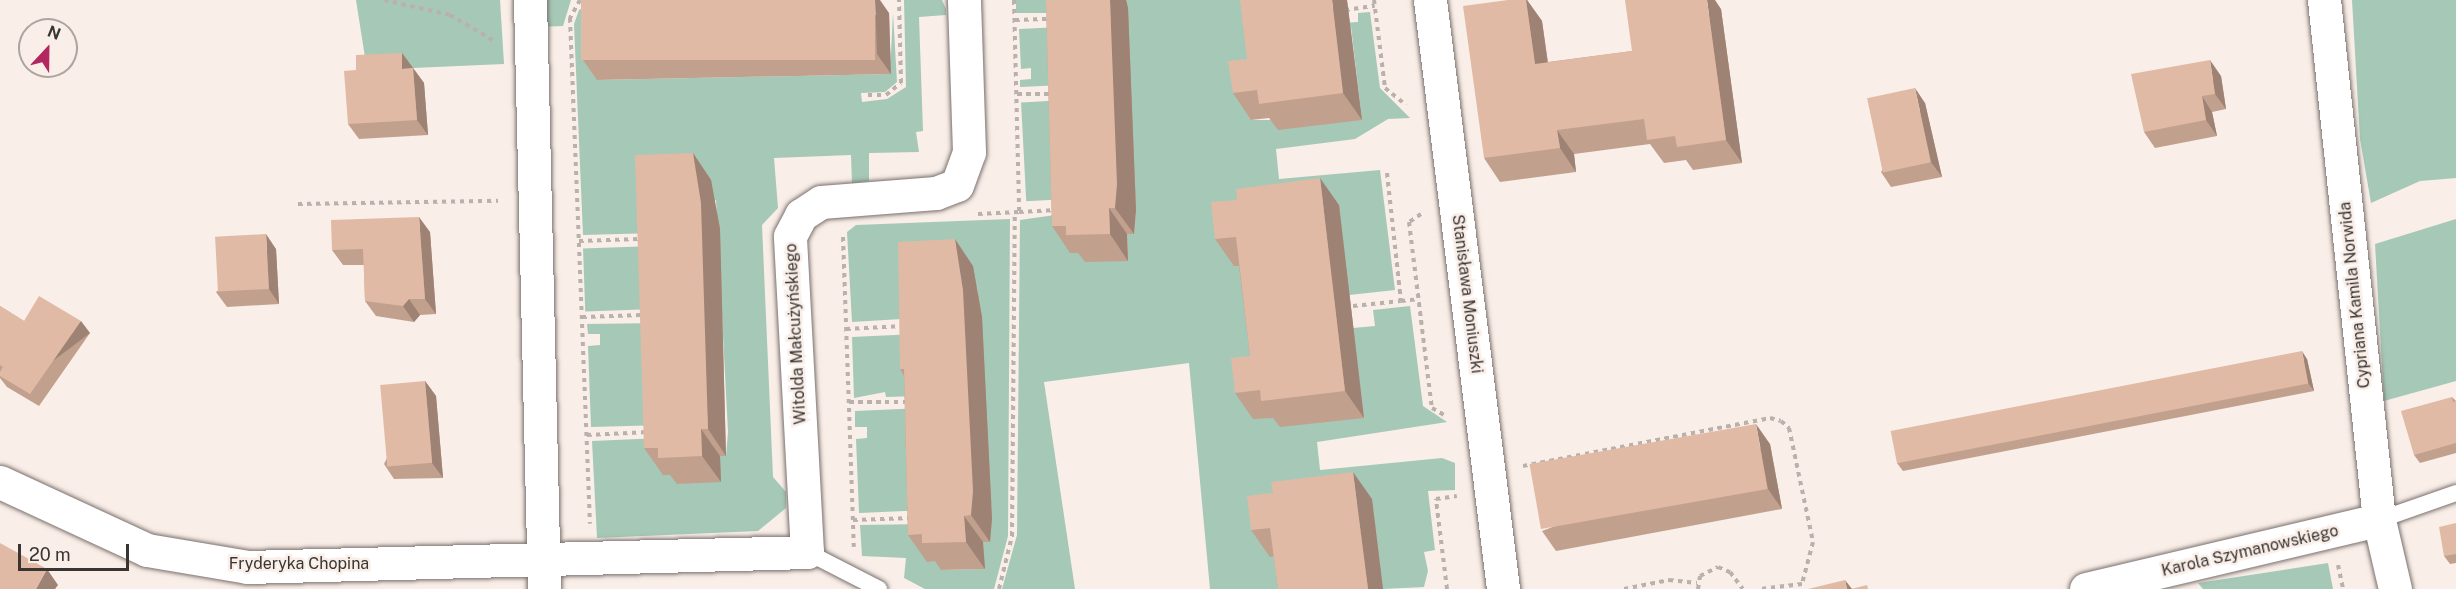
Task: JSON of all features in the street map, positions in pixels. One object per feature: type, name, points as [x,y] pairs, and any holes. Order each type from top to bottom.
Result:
[{"type":"street","points":[[530,0],[544,574],[592,558],[807,552]]},
{"type":"street","name":"Witolda Małcużyńskiego","points":[[807,552],[790,236],[801,215],[821,202],[936,193],[957,185],[969,152],[964,0]]},
{"type":"street","name":"Stanisława Moniuszki","points":[[1430,0],[1503,589]]},
{"type":"street","name":"Cypriana Kamila Norwida","points":[[2324,0],[2379,520],[2395,589]]},
{"type":"street","name":"Fryderyka Chopina","points":[[0,482],[104,534],[189,560],[246,567],[544,574]]},
{"type":"street","name":"Karola Szymanowskiego","points":[[2086,589],[2379,520]]},
{"type":"lane","points":[[2379,520],[2456,493]]},
{"type":"lane","points":[[807,552],[879,589]]},
{"type":"path","points":[[384,0],[450,15],[476,26],[499,45]]},
{"type":"path","points":[[580,0],[570,18],[592,558]]},
{"type":"path","points":[[868,95],[886,95],[901,83],[899,0]]},
{"type":"path","points":[[999,589],[1012,536],[1017,212],[1014,0]]},
{"type":"path","points":[[1374,0],[1385,88],[1413,110]]},
{"type":"path","points":[[1345,10],[1375,6]]},
{"type":"path","points":[[1015,20],[1051,19]]},
{"type":"path","points":[[1017,94],[1053,94]]},
{"type":"path","points":[[1387,173],[1401,301]]},
{"type":"path","points":[[298,204],[534,201]]},
{"type":"path","points":[[1430,208],[1409,222],[1432,408],[1449,417]]},
{"type":"path","points":[[969,214],[1058,210]]},
{"type":"path","points":[[843,231],[854,554]]},
{"type":"path","points":[[579,242],[638,239]]},
{"type":"path","points":[[1353,306],[1419,298]]},
{"type":"path","points":[[582,316],[642,315]]},
{"type":"path","points":[[846,329],[906,326]]},
{"type":"path","points":[[849,402],[907,402]]},
{"type":"path","points":[[1512,468],[1770,418],[1781,421],[1789,428],[1813,542],[1802,584],[1760,589]]},
{"type":"path","points":[[587,435],[649,432]]},
{"type":"path","points":[[1594,452],[1596,462]]},
{"type":"path","points":[[1447,589],[1436,499],[1461,496]]},
{"type":"path","points":[[853,520],[912,518]]},
{"type":"path","points":[[1624,589],[1669,580],[1698,586],[1708,568],[1718,567],[1730,572],[1743,589]]},
{"type":"green space","points":[[356,0],[500,0],[504,64],[367,70]]},
{"type":"green space","points":[[546,0],[571,0],[563,26],[537,27]]},
{"type":"green space","points":[[597,0],[598,80],[890,74],[893,13],[897,82],[885,92],[861,93],[862,102],[887,99],[906,87],[904,0],[942,0],[946,9],[946,15],[919,17],[923,131],[916,132],[919,152],[869,153],[869,181],[852,183],[851,155],[774,158],[778,208],[762,225],[773,477],[786,492],[786,508],[758,531],[597,538],[592,441],[661,438],[726,456],[728,432],[716,200],[657,233],[583,235],[574,24],[579,10]]},
{"type":"green space","points":[[1016,0],[1063,0],[1063,13],[1016,13]]},
{"type":"green space","points":[[1124,0],[1256,0],[1252,120],[1362,120],[1351,27],[1342,23],[1358,22],[1358,13],[1370,12],[1380,88],[1410,118],[1388,119],[1355,139],[1276,149],[1279,179],[1380,170],[1395,290],[1349,295],[1338,205],[1254,264],[1279,417],[1364,418],[1353,328],[1375,326],[1373,310],[1410,306],[1423,406],[1447,422],[1317,442],[1320,470],[1442,458],[1455,463],[1455,490],[1428,491],[1435,550],[1424,552],[1428,571],[1424,587],[1382,589],[1372,499],[1270,556],[1289,555],[1293,589],[1210,589],[1189,363],[1044,382],[1075,589],[1002,589],[1017,535],[1020,220],[1069,213],[1084,253],[1128,261],[1127,234],[1134,234],[1136,210]]},
{"type":"green space","points":[[2352,0],[2456,0],[2456,178],[2420,181],[2371,203],[2360,139]]},
{"type":"green space","points":[[1061,27],[1063,85],[1020,87],[1020,80],[1031,79],[1031,68],[1021,69],[1019,29]]},
{"type":"green space","points":[[1067,100],[1072,199],[1026,201],[1021,102]]},
{"type":"green space","points":[[1010,219],[1008,536],[994,589],[925,589],[904,578],[906,558],[862,556],[860,525],[925,524],[942,570],[984,569],[983,542],[992,517],[977,286],[918,318],[852,322],[847,232],[856,225]]},
{"type":"green space","points":[[2456,219],[2456,381],[2384,401],[2375,244]]},
{"type":"green space","points":[[653,246],[655,309],[585,311],[583,248]]},
{"type":"green space","points":[[660,323],[664,425],[591,427],[588,346],[600,345],[600,334],[588,334],[587,324]]},
{"type":"green space","points":[[916,334],[919,396],[886,397],[885,392],[854,398],[852,337]]},
{"type":"green space","points":[[924,408],[928,510],[859,513],[856,439],[867,438],[867,427],[855,427],[855,411]]},
{"type":"green space","points":[[2328,563],[2333,589],[2203,589],[2198,583]]},
{"type":"building","points":[[581,0],[875,0],[875,60],[581,60]]},
{"type":"building","points":[[1046,0],[1110,0],[1117,184],[1115,208],[1109,208],[1110,234],[1066,235],[1066,226],[1052,226]]},
{"type":"building","points":[[1240,0],[1332,0],[1343,93],[1259,104],[1257,90],[1233,93],[1228,61],[1247,59]]},
{"type":"building","points":[[1526,0],[1535,64],[1632,51],[1625,0],[1707,0],[1726,140],[1677,147],[1675,136],[1647,140],[1644,119],[1557,130],[1560,148],[1484,158],[1463,6]]},
{"type":"building","points":[[402,53],[402,69],[413,68],[417,120],[348,124],[344,71],[356,70],[356,55]]},
{"type":"building","points":[[2210,60],[2215,94],[2202,96],[2206,120],[2144,132],[2131,74]]},
{"type":"building","points":[[1915,88],[1931,162],[1883,173],[1867,98]]},
{"type":"building","points":[[693,153],[701,203],[708,429],[701,429],[702,456],[658,458],[658,448],[644,448],[635,155]]},
{"type":"building","points":[[1320,178],[1345,391],[1261,401],[1260,390],[1235,393],[1231,358],[1250,356],[1236,237],[1215,239],[1211,202],[1237,200],[1236,189]]},
{"type":"building","points":[[419,217],[425,299],[409,299],[403,306],[365,301],[363,249],[332,250],[331,220]]},
{"type":"building","points":[[266,234],[269,289],[218,292],[215,237]]},
{"type":"building","points":[[955,239],[963,290],[973,491],[971,515],[964,516],[966,542],[922,543],[922,534],[908,535],[904,369],[900,369],[898,242]]},
{"type":"building","points":[[39,296],[81,321],[30,394],[0,376],[3,367],[0,365],[0,306],[24,321]]},
{"type":"building","points":[[2302,351],[2308,383],[1897,463],[1891,431]]},
{"type":"building","points":[[425,381],[432,463],[387,467],[380,385]]},
{"type":"building","points":[[2452,397],[2453,402],[2456,401],[2456,443],[2414,455],[2401,411]]},
{"type":"building","points":[[1756,424],[1767,489],[1541,529],[1529,464]]},
{"type":"building","points":[[1353,472],[1368,589],[1278,589],[1270,528],[1251,530],[1247,496],[1273,493],[1271,482]]},
{"type":"building","points":[[2456,523],[2456,554],[2444,556],[2439,527]]},
{"type":"building","points":[[0,543],[47,569],[36,589],[0,589]]},
{"type":"building","points":[[1845,580],[1847,589],[1808,589]]},
{"type":"building","points":[[1867,585],[1868,589],[1851,589]]}]
